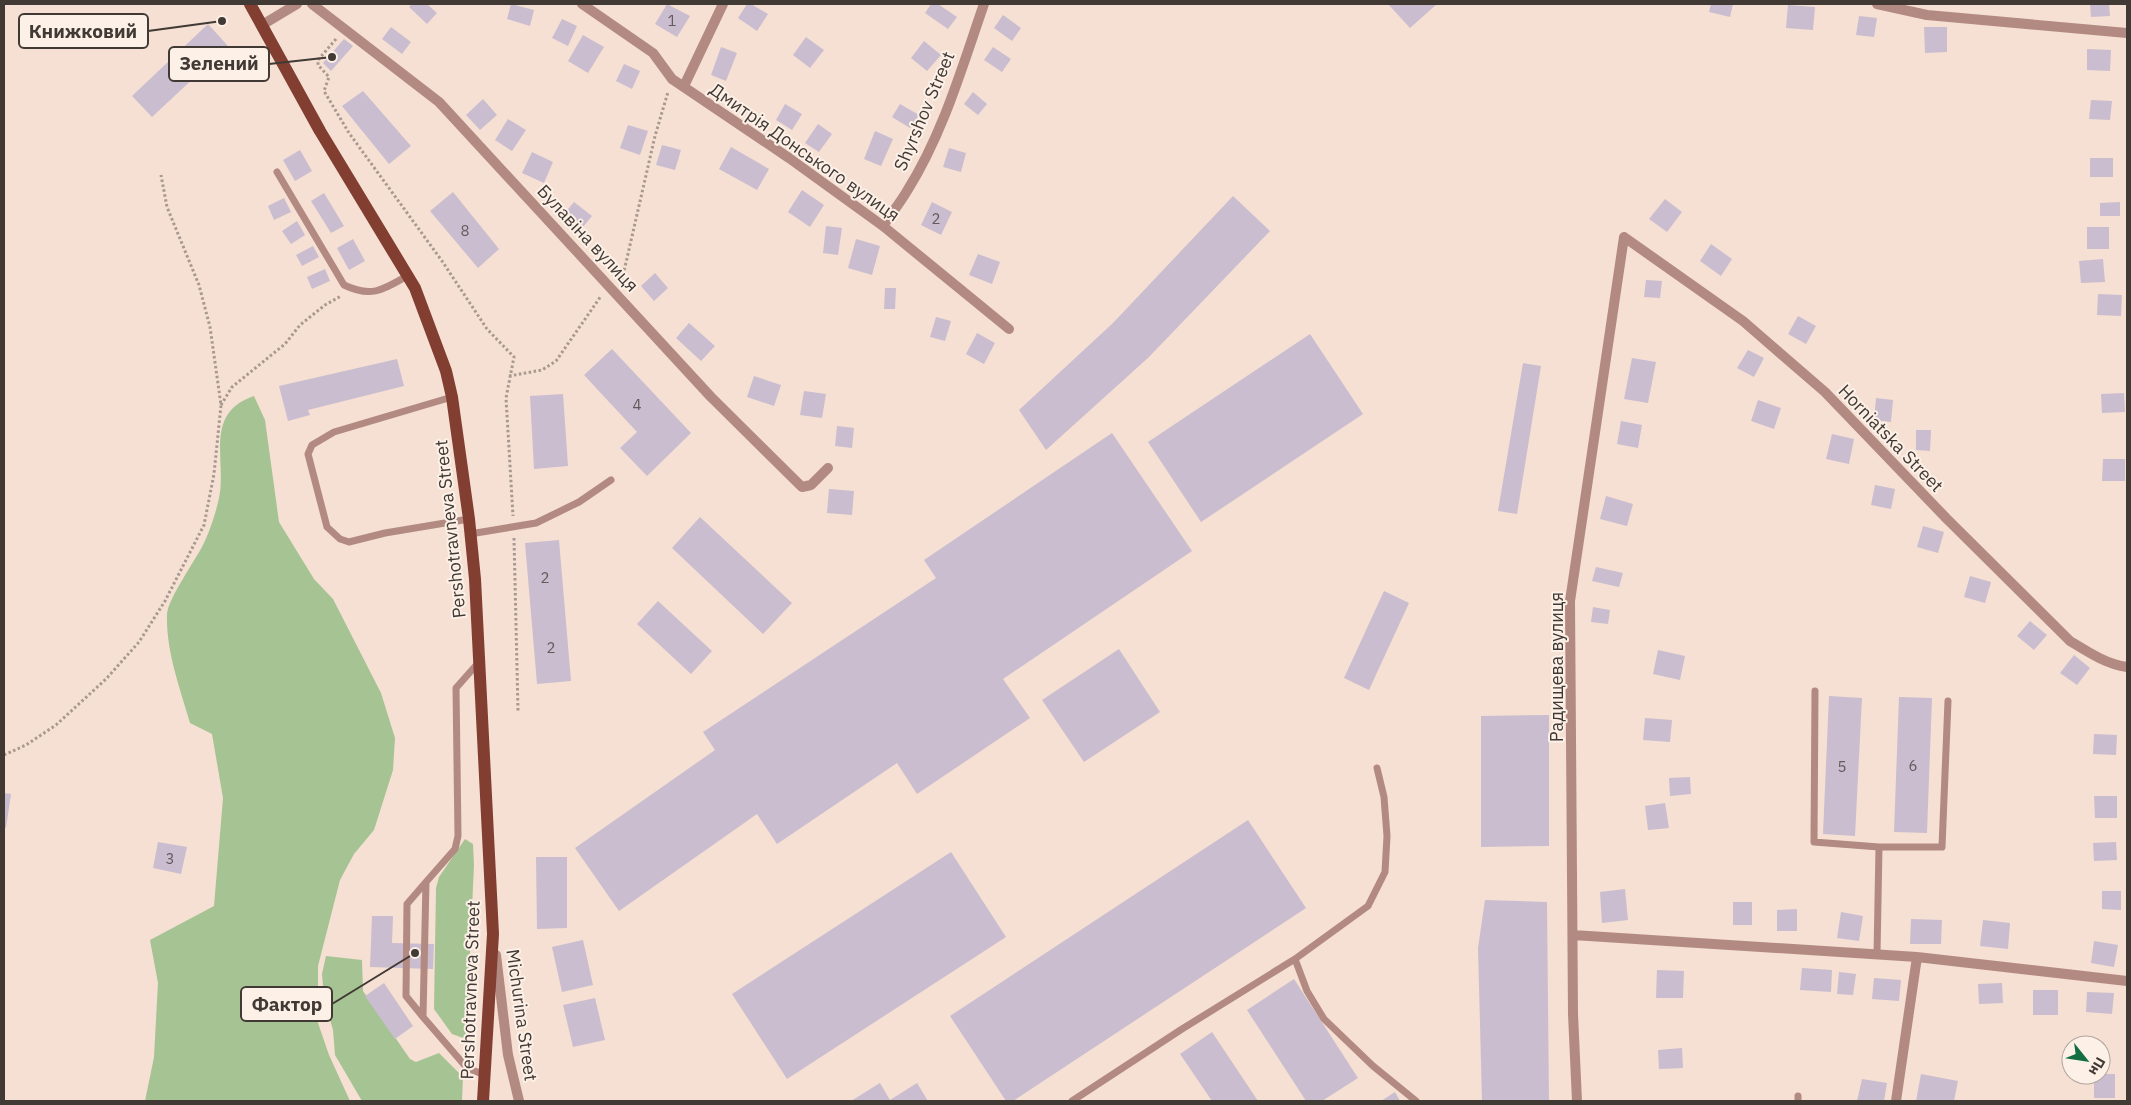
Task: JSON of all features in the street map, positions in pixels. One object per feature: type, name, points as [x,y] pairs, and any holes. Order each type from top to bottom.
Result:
[{"type":"main road","name":"Pershotravneva Street","points":[[250,4],[320,131],[415,288],[446,371],[452,398],[469,519],[479,662],[493,934],[483,1101]]},
{"type":"street","points":[[262,25],[297,4]]},
{"type":"street","name":"Булавіна вулиця","points":[[312,4],[438,102],[711,397],[802,487],[811,485],[828,468]]},
{"type":"street","name":"Дмитрія Донського вулиця","points":[[582,4],[653,53],[672,79],[883,226],[1009,329]]},
{"type":"street","points":[[684,86],[723,4]]},
{"type":"street","name":"Shyrshov Street","points":[[883,226],[908,190],[929,150],[947,108],[984,4]]},
{"type":"street","points":[[1877,4],[1927,15],[2127,33]]},
{"type":"street","name":"Horniatska Street","points":[[1624,237],[1743,320],[1825,392],[1947,519],[2070,641],[2116,666],[2127,667]]},
{"type":"street","name":"Радищева вулиця","points":[[1577,1101],[1573,1014],[1570,601],[1624,237]]},
{"type":"street","name":"Michurina Street","points":[[493,934],[508,1055],[519,1101]]},
{"type":"street","points":[[1573,935],[1916,957],[2127,981]]},
{"type":"street","points":[[1896,1101],[1916,957]]},
{"type":"lane","points":[[277,172],[344,285],[360,292],[382,291],[407,276]]},
{"type":"lane","points":[[452,398],[334,432],[312,444],[308,454],[328,527],[340,539],[349,542],[386,533],[469,519]]},
{"type":"lane","points":[[470,534],[514,528],[544,519],[579,502],[611,480]]},
{"type":"lane","points":[[479,662],[456,688],[458,836],[455,849],[407,904],[406,996],[467,1068],[485,1075]]},
{"type":"lane","points":[[1815,691],[1814,842],[1942,847],[1948,701]]},
{"type":"lane","points":[[1072,1101],[1182,1029],[1295,959],[1368,906],[1385,872],[1387,836],[1384,797],[1377,768]]},
{"type":"lane","points":[[1877,954],[1879,846]]},
{"type":"lane","points":[[423,1017],[426,882]]},
{"type":"lane","points":[[1295,959],[1307,991],[1324,1018],[1373,1066],[1416,1101]]},
{"type":"path","points":[[344,28],[318,60],[318,65],[329,77],[324,91],[349,133],[442,261],[487,329],[514,357],[506,398],[514,528],[518,711]]},
{"type":"path","points":[[509,376],[542,370],[556,361],[596,302],[615,292],[655,136],[672,79]]},
{"type":"path","points":[[4,755],[26,745],[56,725],[106,679],[139,642],[165,601],[204,525],[214,474],[221,405],[210,328],[201,294],[167,207],[161,175]]},
{"type":"path","points":[[221,405],[232,387],[285,344],[300,325],[325,305],[352,289]]},
{"type":"green space","points":[[254,396],[265,420],[279,522],[314,579],[333,599],[381,693],[395,738],[393,770],[374,830],[354,854],[340,880],[318,966],[318,1023],[329,1055],[350,1101],[145,1101],[154,1057],[158,983],[150,940],[214,906],[223,798],[212,734],[190,723],[178,683],[167,629],[168,608],[176,590],[203,545],[214,515],[221,484],[220,440],[223,426],[228,414],[238,404]]},
{"type":"green space","points":[[465,839],[473,844],[474,865],[466,1039],[452,1034],[434,1009],[436,888],[439,877]]},
{"type":"green space","points":[[326,956],[362,960],[363,991],[410,1059],[416,1062],[439,1053],[463,1077],[462,1101],[362,1101],[335,1055],[333,1030],[324,999],[322,974]]},
{"type":"building","points":[[412,4],[427,4],[437,13],[427,24],[409,7]]},
{"type":"building","points":[[511,4],[534,10],[530,26],[507,19]]},
{"type":"building","points":[[667,4],[690,16],[677,37],[655,24]]},
{"type":"building","points":[[747,4],[751,4],[768,14],[757,31],[738,18]]},
{"type":"building","points":[[931,4],[938,4],[957,17],[948,29],[925,13]]},
{"type":"building","points":[[1388,4],[1437,4],[1410,28]]},
{"type":"building","points":[[1711,4],[1733,4],[1730,17],[1709,12]]},
{"type":"building","points":[[2090,4],[2109,4],[2110,16],[2091,17]]},
{"type":"building","points":[[1788,5],[1815,7],[1813,30],[1786,28]]},
{"type":"building","points":[[1003,15],[1021,28],[1012,41],[994,28]]},
{"type":"building","points":[[1859,16],[1877,18],[1874,37],[1856,35]]},
{"type":"building","points":[[562,19],[577,26],[568,46],[552,38]]},
{"type":"building","points":[[208,24],[228,46],[152,117],[132,96]]},
{"type":"building","points":[[391,27],[411,42],[402,54],[382,39]]},
{"type":"building","points":[[1924,27],[1947,27],[1947,52],[1925,53]]},
{"type":"building","points":[[583,35],[604,47],[588,73],[568,61]]},
{"type":"building","points":[[806,37],[824,50],[810,68],[793,55]]},
{"type":"building","points":[[344,39],[353,46],[331,71],[323,63]]},
{"type":"building","points":[[924,41],[941,55],[927,71],[911,58]]},
{"type":"building","points":[[721,47],[737,53],[726,81],[711,75]]},
{"type":"building","points":[[993,47],[1011,59],[1002,72],[984,60]]},
{"type":"building","points":[[2087,49],[2111,50],[2110,71],[2087,70]]},
{"type":"building","points":[[624,64],[640,71],[632,89],[616,81]]},
{"type":"building","points":[[363,91],[411,146],[389,164],[342,106]]},
{"type":"building","points":[[973,92],[987,104],[978,115],[964,104]]},
{"type":"building","points":[[483,99],[497,115],[480,130],[466,115]]},
{"type":"building","points":[[2091,100],[2112,101],[2110,120],[2089,119]]},
{"type":"building","points":[[785,104],[802,114],[792,130],[776,120]]},
{"type":"building","points":[[900,104],[919,115],[910,128],[892,117]]},
{"type":"building","points":[[508,119],[526,130],[512,151],[495,140]]},
{"type":"building","points":[[818,124],[832,134],[819,152],[805,143]]},
{"type":"building","points":[[628,125],[648,131],[640,155],[620,148]]},
{"type":"building","points":[[875,131],[893,139],[881,166],[864,159]]},
{"type":"building","points":[[662,145],[681,150],[675,170],[656,165]]},
{"type":"building","points":[[731,147],[769,169],[757,190],[719,169]]},
{"type":"building","points":[[949,148],[966,153],[961,172],[943,167]]},
{"type":"building","points":[[300,150],[312,171],[295,181],[283,160]]},
{"type":"building","points":[[532,152],[553,162],[544,183],[522,173]]},
{"type":"building","points":[[2090,158],[2113,158],[2113,177],[2090,177]]},
{"type":"building","points":[[802,190],[824,205],[810,227],[788,212]]},
{"type":"building","points":[[453,192],[499,249],[478,268],[430,211]]},
{"type":"building","points":[[324,193],[344,226],[331,233],[311,201]]},
{"type":"building","points":[[1233,196],[1270,231],[1149,357],[1046,450],[1019,410],[1113,323]]},
{"type":"building","points":[[284,198],[291,212],[274,220],[268,206]]},
{"type":"building","points":[[1665,199],[1682,212],[1667,232],[1649,219]]},
{"type":"building","points":[[574,202],[592,216],[578,233],[560,219]]},
{"type":"building","points":[[932,202],[952,212],[941,235],[921,225]]},
{"type":"building","points":[[2120,202],[2120,216],[2100,216],[2100,203]]},
{"type":"building","points":[[297,221],[305,235],[291,244],[282,231]]},
{"type":"building","points":[[826,226],[842,228],[838,255],[823,253]]},
{"type":"building","points":[[2087,227],[2109,227],[2109,249],[2087,249]]},
{"type":"building","points":[[353,239],[365,261],[349,270],[337,248]]},
{"type":"building","points":[[856,239],[880,246],[872,275],[848,268]]},
{"type":"building","points":[[1711,244],[1732,259],[1721,276],[1700,261]]},
{"type":"building","points":[[313,246],[319,257],[302,266],[296,255]]},
{"type":"building","points":[[978,254],[1000,262],[992,284],[969,275]]},
{"type":"building","points":[[2103,259],[2105,282],[2081,283],[2079,261]]},
{"type":"building","points":[[325,269],[330,281],[312,289],[307,277]]},
{"type":"building","points":[[655,273],[668,288],[654,301],[641,286]]},
{"type":"building","points":[[1646,280],[1662,281],[1660,298],[1644,297]]},
{"type":"building","points":[[885,288],[896,288],[895,309],[884,309]]},
{"type":"building","points":[[2098,294],[2122,295],[2121,316],[2097,315]]},
{"type":"building","points":[[1798,316],[1816,326],[1806,344],[1788,334]]},
{"type":"building","points":[[936,317],[951,321],[945,341],[930,337]]},
{"type":"building","points":[[689,323],[715,346],[701,361],[676,338]]},
{"type":"building","points":[[977,333],[995,343],[984,364],[966,354]]},
{"type":"building","points":[[1310,334],[1363,414],[1201,522],[1148,442]]},
{"type":"building","points":[[612,349],[691,433],[647,476],[620,448],[637,432],[584,375]]},
{"type":"building","points":[[1748,350],[1764,358],[1754,377],[1737,368]]},
{"type":"building","points":[[1632,358],[1656,362],[1648,403],[1624,399]]},
{"type":"building","points":[[397,359],[404,386],[308,410],[310,415],[288,421],[279,386]]},
{"type":"building","points":[[1523,363],[1541,366],[1517,514],[1498,511]]},
{"type":"building","points":[[754,376],[781,385],[774,406],[747,397]]},
{"type":"building","points":[[804,391],[826,394],[822,418],[800,415]]},
{"type":"building","points":[[2124,393],[2125,412],[2102,413],[2101,394]]},
{"type":"building","points":[[563,394],[568,466],[534,469],[530,396]]},
{"type":"building","points":[[1876,398],[1893,400],[1891,422],[1874,420]]},
{"type":"building","points":[[1758,400],[1781,408],[1774,429],[1751,421]]},
{"type":"building","points":[[1621,421],[1642,425],[1638,448],[1617,444]]},
{"type":"building","points":[[837,426],[854,428],[852,448],[835,446]]},
{"type":"building","points":[[1916,430],[1931,430],[1930,451],[1916,450]]},
{"type":"building","points":[[1112,433],[1192,551],[1003,679],[1030,718],[917,794],[897,763],[777,844],[757,814],[619,911],[575,848],[715,750],[703,732],[936,578],[924,560]]},
{"type":"building","points":[[1832,434],[1854,439],[1849,464],[1826,459]]},
{"type":"building","points":[[2103,459],[2125,459],[2125,481],[2102,481]]},
{"type":"building","points":[[1875,485],[1895,489],[1891,509],[1871,505]]},
{"type":"building","points":[[829,489],[854,491],[852,515],[827,513]]},
{"type":"building","points":[[1606,496],[1633,504],[1627,526],[1600,519]]},
{"type":"building","points":[[700,517],[792,603],[763,634],[672,548]]},
{"type":"building","points":[[1923,526],[1944,532],[1938,553],[1917,547]]},
{"type":"building","points":[[559,540],[571,681],[537,684],[525,543]]},
{"type":"building","points":[[1596,567],[1623,573],[1619,587],[1592,581]]},
{"type":"building","points":[[1970,576],[1991,582],[1985,603],[1964,597]]},
{"type":"building","points":[[1384,591],[1409,603],[1369,690],[1344,678]]},
{"type":"building","points":[[658,601],[712,651],[691,674],[637,624]]},
{"type":"building","points":[[1593,607],[1610,610],[1608,624],[1591,622]]},
{"type":"building","points":[[2030,621],[2047,635],[2034,650],[2017,636]]},
{"type":"building","points":[[1119,649],[1160,712],[1084,762],[1042,700]]},
{"type":"building","points":[[1658,650],[1685,656],[1680,680],[1653,674]]},
{"type":"building","points":[[2074,655],[2090,668],[2077,685],[2060,673]]},
{"type":"building","points":[[1829,696],[1862,698],[1855,836],[1823,834]]},
{"type":"building","points":[[1899,697],[1932,698],[1927,833],[1894,832]]},
{"type":"building","points":[[1549,715],[1549,846],[1481,847],[1481,716]]},
{"type":"building","points":[[1645,718],[1672,720],[1670,742],[1643,740]]},
{"type":"building","points":[[2094,734],[2117,735],[2116,755],[2093,754]]},
{"type":"building","points":[[1690,777],[1691,794],[1670,796],[1669,778]]},
{"type":"building","points":[[4,793],[11,794],[6,828],[4,827]]},
{"type":"building","points":[[2094,796],[2117,796],[2117,818],[2095,818]]},
{"type":"building","points":[[1665,803],[1669,828],[1648,830],[1645,806]]},
{"type":"building","points":[[1248,820],[1306,908],[1013,1101],[1006,1101],[950,1016]]},
{"type":"building","points":[[158,842],[187,847],[181,874],[153,868]]},
{"type":"building","points":[[2116,842],[2117,860],[2094,861],[2093,843]]},
{"type":"building","points":[[951,852],[1006,937],[787,1079],[732,994]]},
{"type":"building","points":[[536,857],[567,857],[567,928],[537,929]]},
{"type":"building","points":[[1625,889],[1628,920],[1602,923],[1600,892]]},
{"type":"building","points":[[2102,891],[2121,891],[2121,910],[2102,909]]},
{"type":"building","points":[[1485,900],[1547,902],[1549,1101],[1482,1101],[1478,948]]},
{"type":"building","points":[[1733,902],[1752,902],[1752,925],[1733,925]]},
{"type":"building","points":[[1797,909],[1797,931],[1777,931],[1777,910]]},
{"type":"building","points":[[1841,912],[1863,916],[1859,941],[1837,938]]},
{"type":"building","points":[[372,916],[393,916],[392,943],[434,944],[433,969],[370,967]]},
{"type":"building","points":[[1911,919],[1942,920],[1941,944],[1910,944]]},
{"type":"building","points":[[1983,920],[2010,923],[2008,949],[1980,946]]},
{"type":"building","points":[[583,940],[593,985],[562,992],[552,947]]},
{"type":"building","points":[[2094,941],[2118,945],[2114,967],[2091,963]]},
{"type":"building","points":[[1802,968],[1832,970],[1831,992],[1800,990]]},
{"type":"building","points":[[1657,970],[1684,971],[1683,998],[1656,998]]},
{"type":"building","points":[[1839,972],[1856,974],[1853,995],[1837,994]]},
{"type":"building","points":[[1874,978],[1901,980],[1899,1001],[1872,999]]},
{"type":"building","points":[[1294,979],[1358,1078],[1322,1101],[1306,1101],[1247,1010]]},
{"type":"building","points":[[384,983],[413,1026],[395,1039],[365,996]]},
{"type":"building","points":[[2002,983],[2003,1003],[1979,1004],[1978,984]]},
{"type":"building","points":[[2033,990],[2058,990],[2058,1015],[2033,1015]]},
{"type":"building","points":[[2087,992],[2114,993],[2112,1014],[2086,1012]]},
{"type":"building","points":[[595,998],[605,1040],[573,1047],[563,1005]]},
{"type":"building","points":[[1212,1032],[1258,1101],[1212,1101],[1180,1054]]},
{"type":"building","points":[[1682,1048],[1683,1068],[1659,1069],[1658,1050]]},
{"type":"building","points":[[1921,1074],[1958,1081],[1954,1101],[1916,1101]]},
{"type":"building","points":[[2111,1074],[2115,1074],[2115,1098],[2094,1098],[2094,1085],[2111,1085]]},
{"type":"building","points":[[1862,1079],[1887,1083],[1884,1101],[1857,1101]]},
{"type":"building","points":[[880,1083],[890,1100],[917,1083],[928,1101],[851,1101]]},
{"type":"building","points":[[1395,1092],[1400,1101],[1381,1101]]},
{"type":"place","name":"Книжковий","points":[[222,21]]},
{"type":"place","name":"Зелений","points":[[332,57]]},
{"type":"place","name":"Фактор","points":[[415,953]]}]
